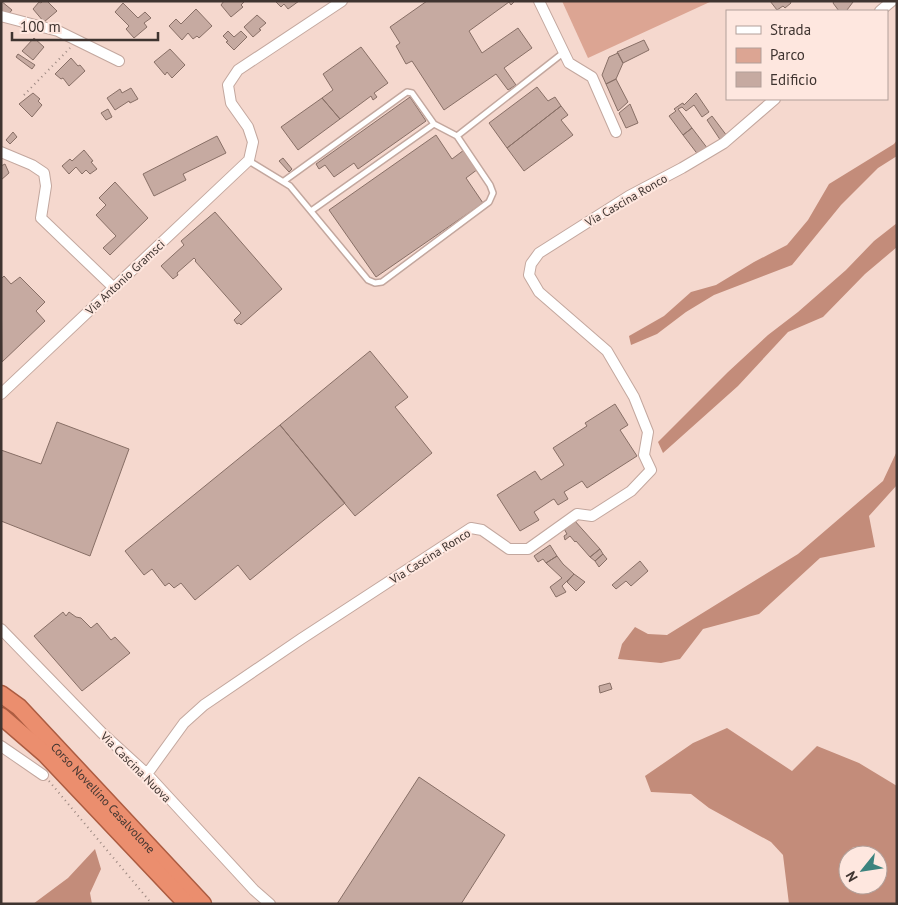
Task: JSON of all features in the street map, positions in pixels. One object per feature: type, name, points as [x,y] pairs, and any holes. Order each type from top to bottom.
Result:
[{"type":"highway","name":"Corso Novellino Casalvolone","points":[[1,694],[19,707],[203,904]]},
{"type":"highway","name":"Corso Novellino Casalvolone","points":[[1,716],[58,768],[187,904]]},
{"type":"highway","points":[[1,721],[36,746]]},
{"type":"street","points":[[248,160],[253,142],[248,128],[231,103],[228,85],[238,70],[342,1]]},
{"type":"street","points":[[540,1],[569,63],[592,77],[616,132]]},
{"type":"street","points":[[881,10],[893,1],[897,6]]},
{"type":"street","points":[[1,16],[58,31],[119,61]]},
{"type":"street","name":"Via Cascina Ronco","points":[[147,774],[184,723],[204,705],[471,528],[482,530],[509,549],[528,550],[577,514],[592,516],[631,491],[651,470],[644,455],[648,432],[634,397],[621,374],[607,351],[539,292],[529,275],[532,264],[539,253],[629,196],[724,143],[774,100]]},
{"type":"street","points":[[1,152],[32,165],[44,173],[46,186],[41,218],[114,288]]},
{"type":"street","name":"Via Antonio Gramsci","points":[[1,394],[248,160]]},
{"type":"street","name":"Via Cascina Nuova","points":[[1,629],[102,733],[147,774],[254,890],[270,904]]},
{"type":"street","points":[[1,746],[43,775]]},
{"type":"lane","points":[[457,136],[563,53]]},
{"type":"lane","points":[[248,160],[284,181],[368,280],[375,284],[382,282],[489,202],[493,193],[490,185],[457,136],[434,124],[412,93],[407,92],[284,181]]},
{"type":"lane","points":[[311,211],[434,124]]},
{"type":"path","points":[[24,95],[78,41]]},
{"type":"path","points":[[43,775],[152,904]]},
{"type":"green space","points":[[562,1],[712,1],[588,58]]},
{"type":"shaded area","points":[[897,140],[897,156],[878,168],[841,205],[792,265],[714,295],[686,312],[657,334],[631,345],[629,336],[664,316],[691,292],[716,285],[787,245],[808,220],[829,184],[894,144]]},
{"type":"shaded area","points":[[897,223],[897,247],[865,274],[823,317],[788,332],[738,386],[663,453],[658,442],[728,372],[768,335],[798,312],[846,270],[874,241]]},
{"type":"shaded area","points":[[897,451],[897,485],[869,516],[875,547],[820,558],[759,614],[703,629],[680,659],[661,663],[618,659],[622,644],[635,627],[648,634],[667,635],[798,554],[883,481]]},
{"type":"shaded area","points":[[727,728],[792,771],[817,746],[859,763],[897,786],[897,904],[789,904],[783,855],[771,842],[709,808],[691,794],[651,792],[645,776],[693,743]]},
{"type":"shaded area","points":[[95,849],[101,869],[90,893],[92,904],[33,904],[68,878]]},
{"type":"building","points":[[1,1],[12,10],[6,17],[1,14]]},
{"type":"building","points":[[47,1],[57,11],[44,22],[33,9],[39,2]]},
{"type":"building","points":[[224,1],[245,1],[241,5],[243,7],[231,17],[221,5]]},
{"type":"building","points":[[275,1],[299,1],[288,9],[284,4],[281,7]]},
{"type":"building","points":[[427,1],[515,1],[511,5],[509,2],[469,31],[482,53],[518,28],[532,48],[504,68],[516,85],[508,90],[496,74],[444,110],[412,61],[406,64],[396,46],[400,43],[390,27]]},
{"type":"building","points":[[770,1],[790,1],[791,3],[785,8],[783,6],[777,10]]},
{"type":"building","points":[[834,1],[853,2],[847,10],[838,10],[833,3]]},
{"type":"building","points":[[123,3],[138,18],[145,12],[151,18],[144,23],[147,27],[134,38],[126,29],[129,26],[115,12]]},
{"type":"building","points":[[196,9],[212,26],[199,38],[197,36],[193,39],[188,33],[182,40],[169,26],[176,19],[181,24]]},
{"type":"building","points":[[257,15],[266,23],[253,37],[244,27]]},
{"type":"building","points":[[228,31],[234,37],[241,31],[247,37],[234,50],[223,36]]},
{"type":"building","points":[[34,38],[44,47],[33,60],[22,51]]},
{"type":"building","points":[[644,40],[649,50],[623,63],[617,52]]},
{"type":"building","points":[[361,47],[388,83],[374,93],[377,97],[373,100],[371,96],[340,119],[322,98],[333,90],[323,74]]},
{"type":"building","points":[[170,49],[185,65],[172,78],[167,72],[165,75],[154,62]]},
{"type":"building","points":[[618,53],[623,63],[616,79],[606,84],[602,75],[609,57]]},
{"type":"building","points":[[18,54],[35,65],[32,69],[16,57]]},
{"type":"building","points":[[71,58],[85,71],[69,86],[63,78],[61,79],[55,74]]},
{"type":"building","points":[[616,79],[628,102],[618,111],[606,84]]},
{"type":"building","points":[[537,87],[548,101],[555,97],[561,106],[507,148],[489,123]]},
{"type":"building","points":[[131,88],[138,99],[130,103],[129,101],[115,110],[107,98],[120,89],[122,93]]},
{"type":"building","points":[[33,93],[40,99],[38,101],[42,105],[32,117],[19,104]]},
{"type":"building","points":[[696,93],[709,112],[702,117],[694,105],[686,111],[682,107],[678,109],[692,128],[683,135],[669,116],[676,111],[674,109],[683,103],[684,105]]},
{"type":"building","points":[[410,97],[426,121],[358,169],[354,163],[334,177],[325,165],[319,169],[316,164]]},
{"type":"building","points":[[322,98],[340,119],[298,150],[281,127]]},
{"type":"building","points":[[630,104],[638,123],[626,128],[619,113]]},
{"type":"building","points":[[561,106],[568,115],[561,120],[573,135],[524,171],[507,148]]},
{"type":"building","points":[[108,109],[112,117],[106,120],[101,113]]},
{"type":"building","points":[[712,116],[727,136],[721,141],[707,120]]},
{"type":"building","points":[[692,128],[708,149],[699,156],[683,135]]},
{"type":"building","points":[[13,132],[17,137],[10,144],[6,140]]},
{"type":"building","points":[[436,135],[452,159],[464,150],[478,169],[466,178],[483,203],[376,277],[329,210]]},
{"type":"building","points":[[217,136],[226,153],[183,174],[186,180],[154,196],[143,174]]},
{"type":"building","points":[[84,150],[97,169],[90,174],[86,170],[82,174],[76,167],[69,174],[62,166],[70,159],[72,161]]},
{"type":"building","points":[[283,158],[292,169],[289,172],[279,161]]},
{"type":"building","points":[[5,164],[9,173],[1,180],[1,166]]},
{"type":"building","points":[[115,182],[148,218],[110,255],[103,248],[116,236],[96,215],[106,205],[99,198]]},
{"type":"building","points":[[215,212],[282,289],[241,325],[237,324],[234,320],[241,313],[194,258],[173,279],[161,266],[184,245],[181,241]]},
{"type":"building","points":[[4,276],[11,284],[20,277],[45,302],[36,311],[45,321],[2,362],[1,279]]},
{"type":"building","points":[[370,351],[408,397],[395,407],[432,453],[355,516],[280,425]]},
{"type":"building","points":[[615,404],[628,425],[620,430],[637,456],[587,488],[582,481],[564,492],[568,499],[558,505],[554,499],[534,512],[539,520],[520,531],[497,495],[535,471],[541,480],[564,465],[553,448],[587,426],[585,423]]},
{"type":"building","points":[[57,422],[129,449],[90,556],[1,521],[1,450],[41,464]]},
{"type":"building","points":[[280,425],[345,503],[250,580],[238,565],[195,600],[181,583],[174,588],[169,583],[165,586],[152,569],[144,575],[125,551]]},
{"type":"building","points":[[574,520],[600,549],[590,557],[570,536],[565,540],[564,536],[567,534],[563,527]]},
{"type":"building","points":[[550,545],[557,556],[546,563],[543,559],[538,562],[534,556]]},
{"type":"building","points":[[600,549],[603,554],[595,561],[590,557]]},
{"type":"building","points":[[603,554],[607,559],[599,567],[595,561]]},
{"type":"building","points":[[557,556],[574,574],[562,586],[566,592],[556,597],[550,587],[562,578],[546,563]]},
{"type":"building","points":[[640,561],[648,571],[631,586],[626,581],[616,589],[612,585]]},
{"type":"building","points":[[574,574],[585,582],[576,591],[567,582]]},
{"type":"building","points":[[63,612],[66,616],[69,612],[81,618],[91,628],[97,623],[111,640],[115,637],[130,653],[82,691],[34,636]]},
{"type":"building","points":[[610,683],[612,689],[600,693],[599,686]]},
{"type":"building","points":[[419,777],[505,835],[461,904],[337,904]]}]
